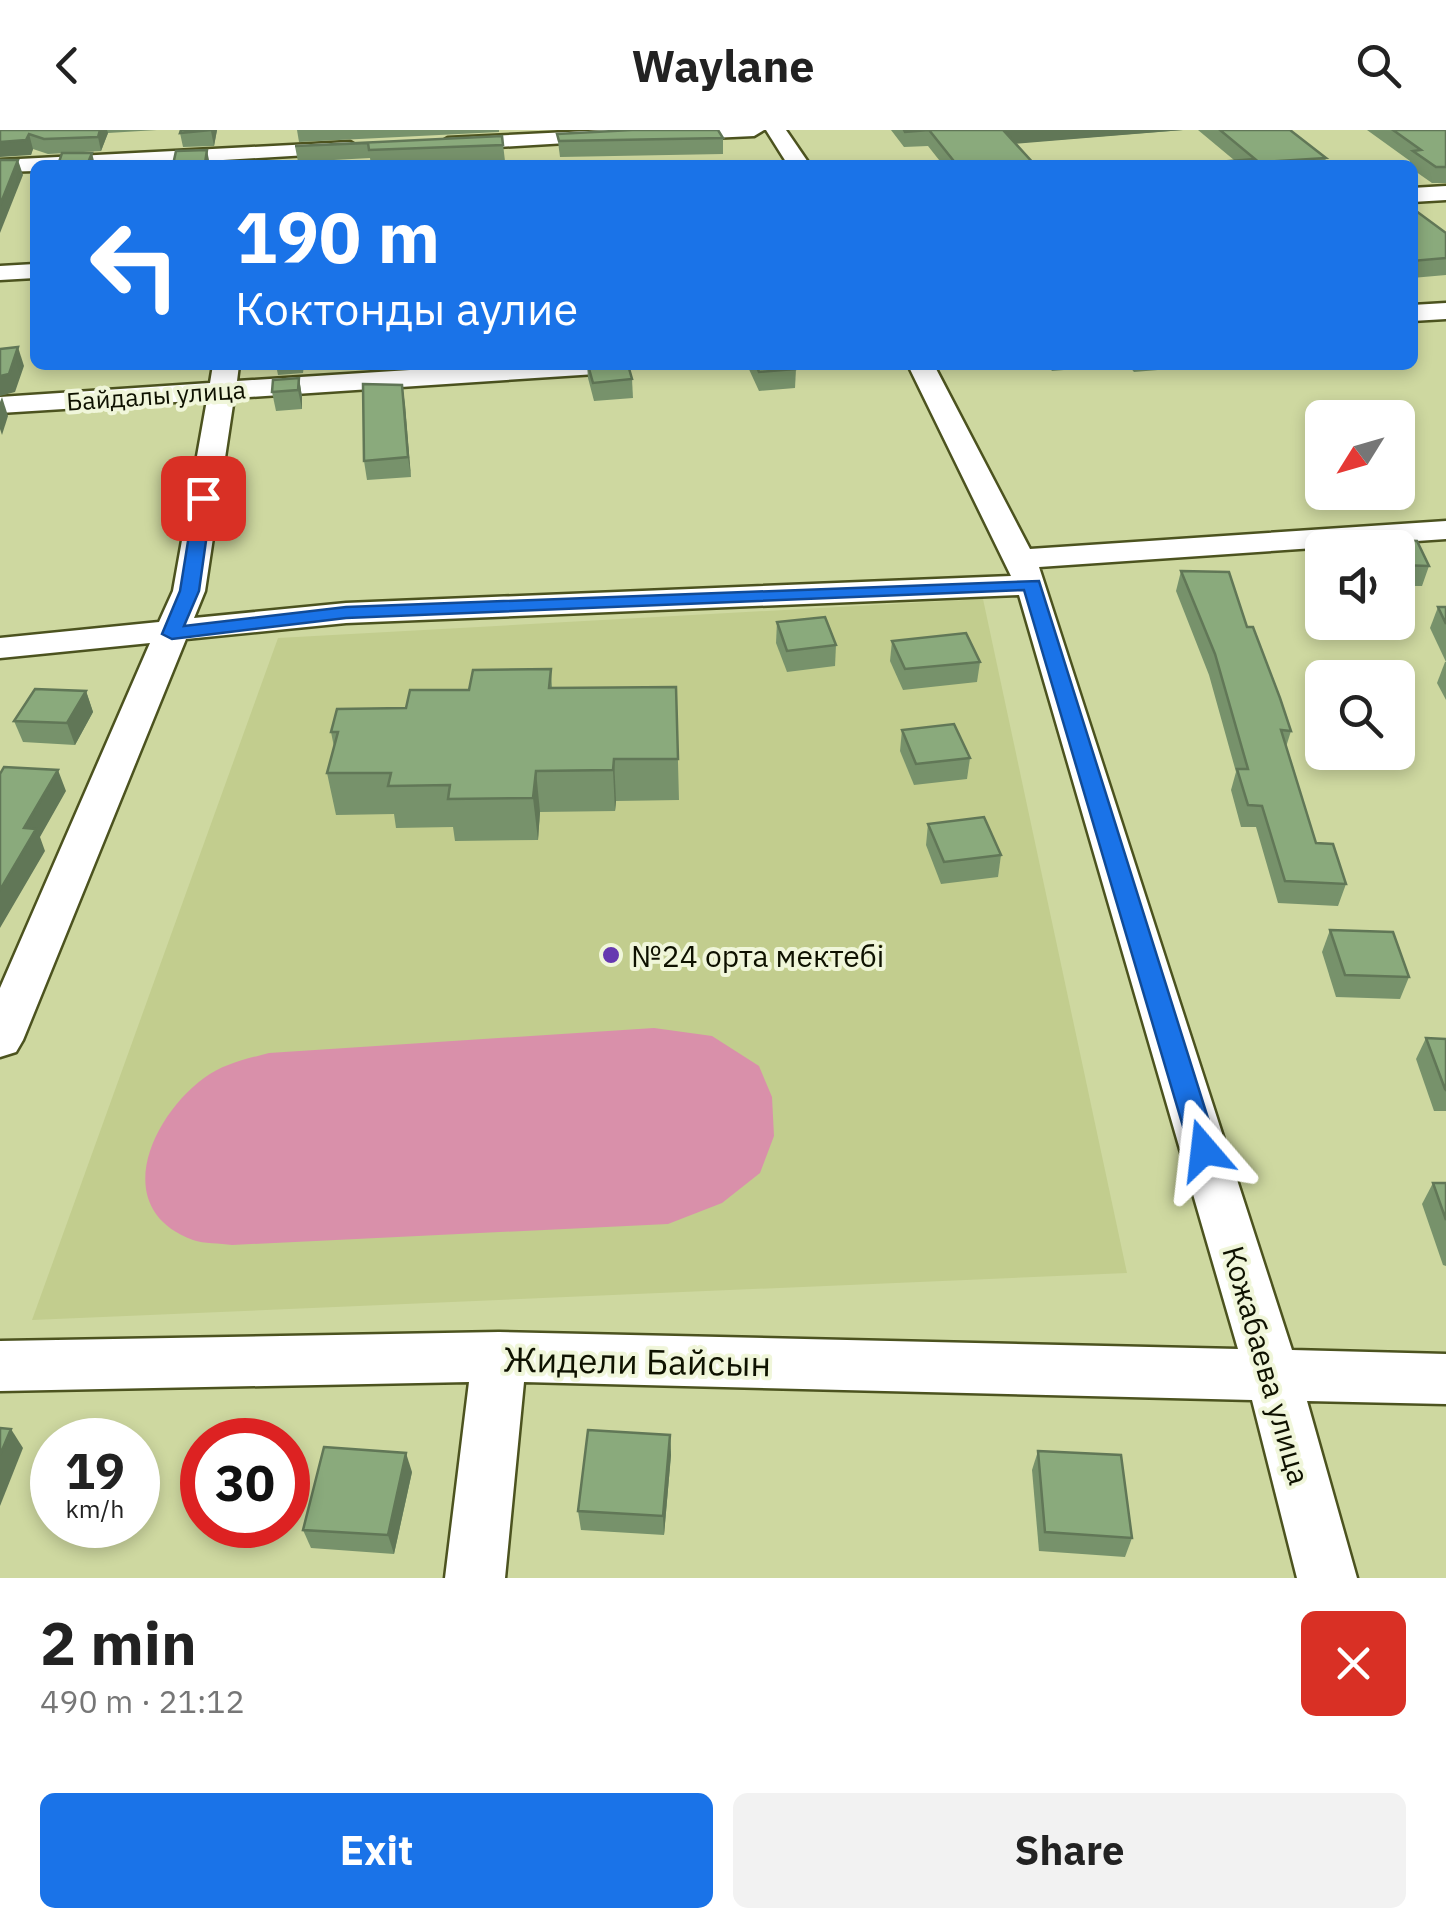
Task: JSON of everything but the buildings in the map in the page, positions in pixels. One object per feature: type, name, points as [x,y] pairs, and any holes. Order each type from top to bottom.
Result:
[{"type":"street","points":[[418,145],[754,130]]},
{"type":"street","points":[[776,130],[796,160]]},
{"type":"street","points":[[208,160],[277,158],[378,147]]},
{"type":"street","points":[[0,166],[30,165]]},
{"type":"street","points":[[1418,194],[1446,193]]},
{"type":"street","points":[[0,274],[30,272]]},
{"type":"street","points":[[1418,313],[1446,311]]},
{"type":"street","name":"Байдалы улица","points":[[0,404],[224,378],[462,370]]},
{"type":"street","name":"Кожабаева улица","points":[[924,370],[1026,572],[1273,1377],[1327,1578]]},
{"type":"street","points":[[0,1040],[189,591],[224,378]]},
{"type":"street","points":[[0,648],[172,634],[346,613],[1026,572],[1446,530]]},
{"type":"street","points":[[475,1578],[499,1357]]},
{"type":"street","name":"Жидели Байсын","points":[[0,1366],[499,1357],[1446,1380]]},
{"type":"shaded area","name":"№24 орта мектебі","points":[[983,599],[1127,1273],[32,1320],[278,638]]},
{"type":"shaded area","points":[[654,1028],[712,1036],[759,1066],[772,1097],[774,1136],[760,1173],[722,1203],[668,1224],[232,1245],[193,1240],[167,1226],[152,1207],[146,1185],[147,1162],[168,1115],[204,1078],[235,1062],[269,1053]]},
{"type":"place","name":"№24 орта мектебі","points":[[611,955]]},
{"type":"route","points":[[203,498],[189,591],[172,634],[346,613],[1032,584],[1204,1150]]}]
